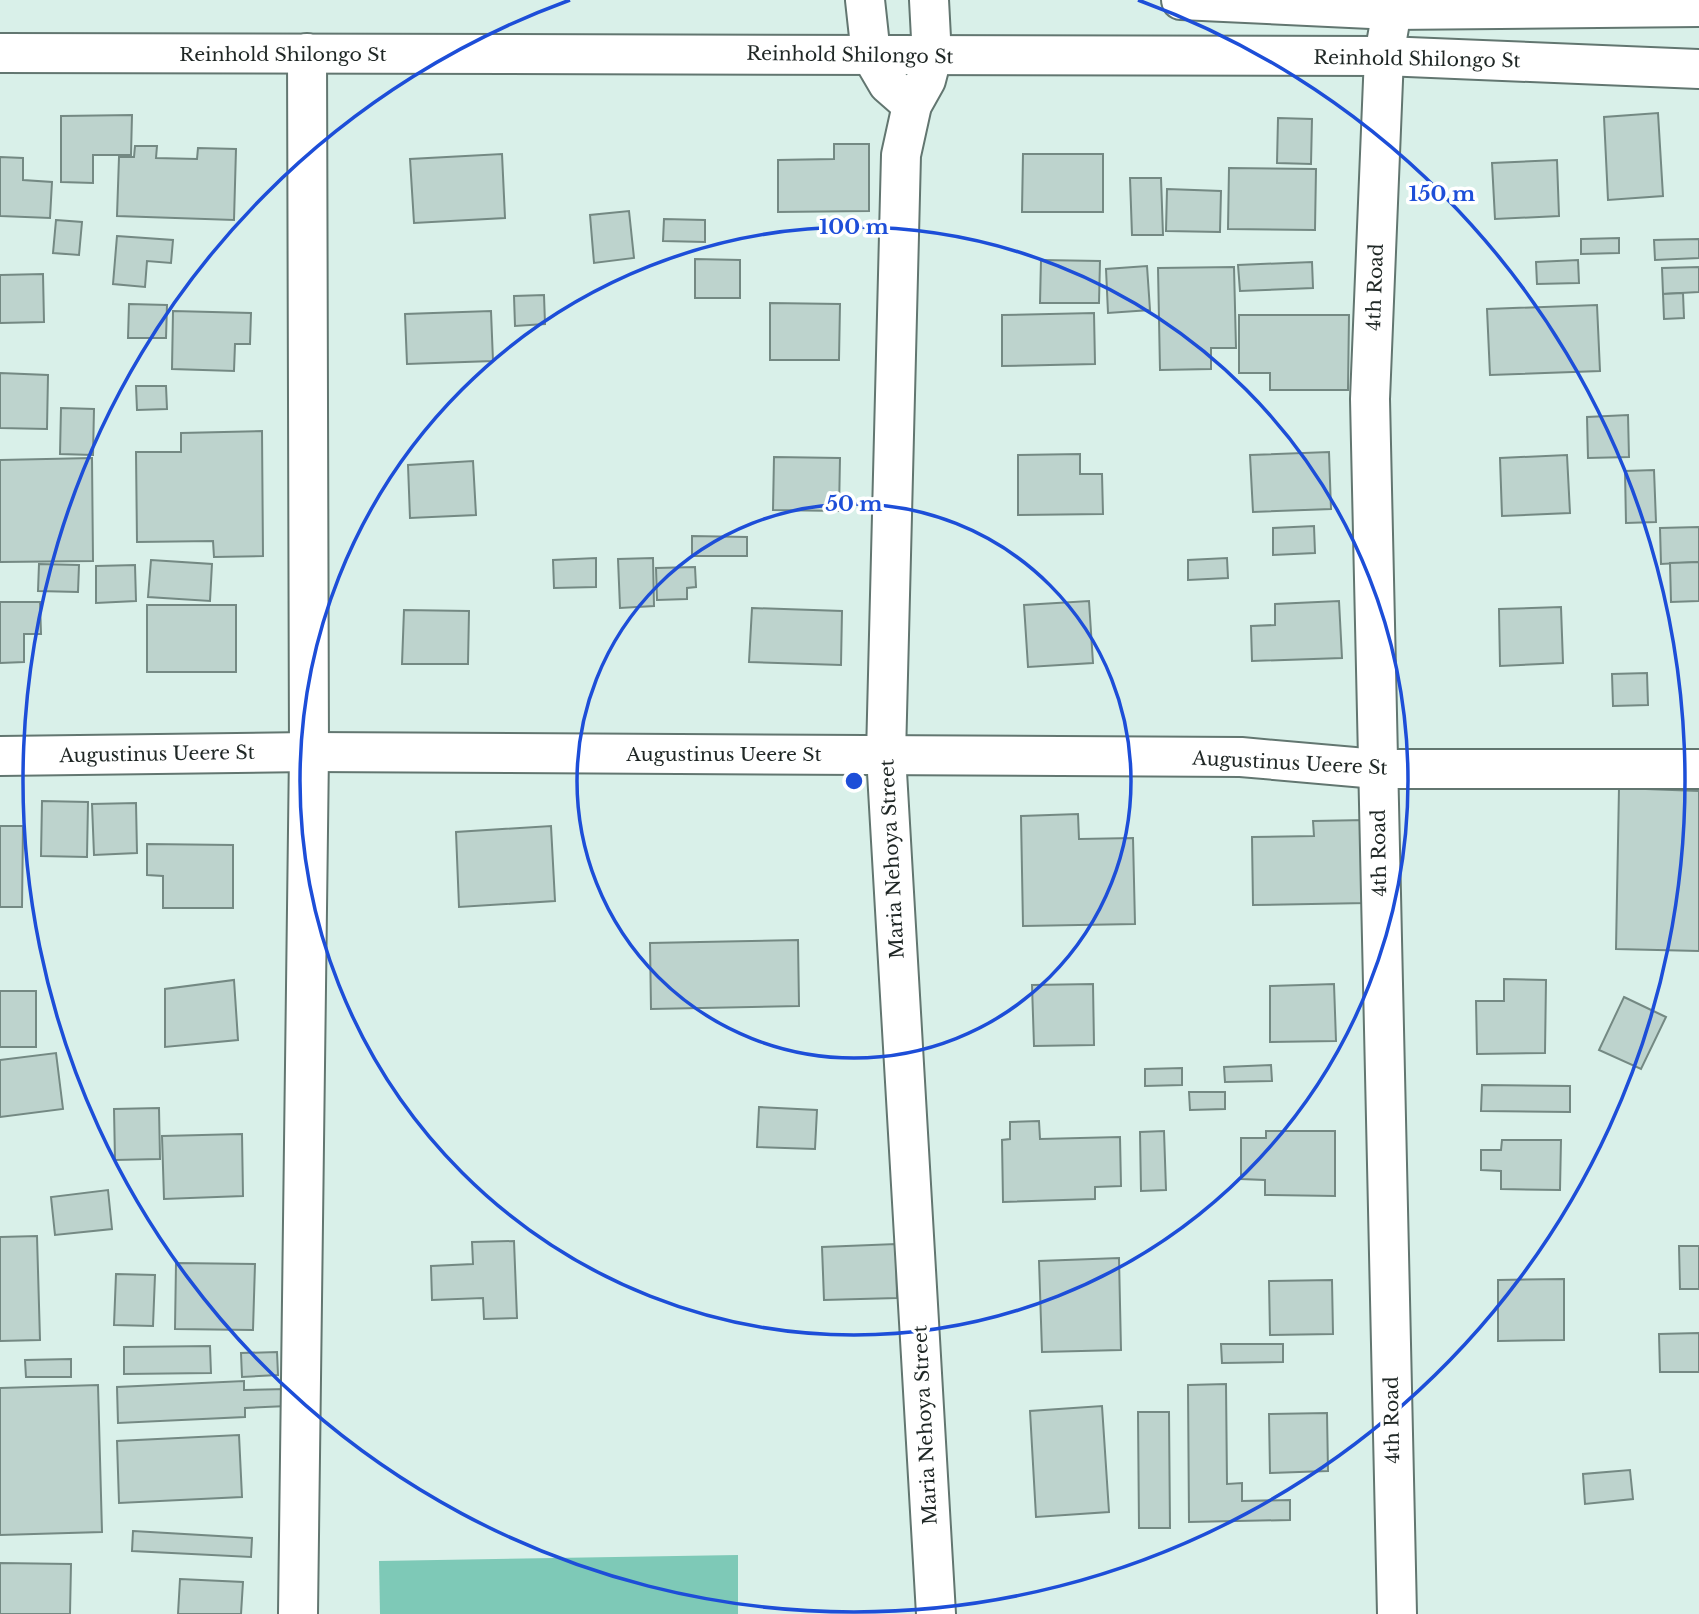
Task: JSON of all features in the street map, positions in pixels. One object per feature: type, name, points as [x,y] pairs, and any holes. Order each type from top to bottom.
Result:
[{"type":"street","points":[[865,0],[871,55],[888,84],[912,105]]},
{"type":"street","points":[[929,0],[932,57]]},
{"type":"street","points":[[1181,0],[1392,10],[1699,7]]},
{"type":"street","name":"4th Road","points":[[1392,10],[1384,56],[1370,399],[1397,1614]]},
{"type":"street","name":"Reinhold Shilongo St","points":[[0,53],[1384,56],[1699,69]]},
{"type":"street","points":[[298,1614],[309,752],[307,54]]},
{"type":"street","name":"Maria Nehoya Street","points":[[932,57],[926,80],[912,105],[901,155],[886,755],[936,1614]]},
{"type":"street","name":"Augustinus Ueere St","points":[[0,756],[309,752],[1241,757],[1377,769],[1699,769]]},
{"type":"green space","points":[[738,1555],[738,1614],[380,1614],[379,1561]]},
{"type":"building","points":[[1658,113],[1663,196],[1608,200],[1604,117]]},
{"type":"building","points":[[132,115],[131,155],[93,155],[93,183],[61,182],[61,116]]},
{"type":"building","points":[[1278,118],[1312,119],[1311,164],[1277,163]]},
{"type":"building","points":[[834,144],[869,144],[869,211],[778,212],[778,160],[834,159]]},
{"type":"building","points":[[135,146],[157,146],[156,158],[197,159],[198,148],[236,149],[234,220],[117,216],[119,157],[134,157]]},
{"type":"building","points":[[502,154],[505,218],[414,223],[410,159]]},
{"type":"building","points":[[1023,154],[1103,154],[1103,212],[1022,212]]},
{"type":"building","points":[[0,157],[23,158],[23,180],[52,182],[50,218],[0,216]]},
{"type":"building","points":[[1557,160],[1559,216],[1495,219],[1492,163]]},
{"type":"building","points":[[1229,168],[1316,169],[1315,230],[1228,229]]},
{"type":"building","points":[[1130,178],[1161,178],[1163,235],[1132,235]]},
{"type":"building","points":[[1167,189],[1221,191],[1220,232],[1166,231]]},
{"type":"building","points":[[629,211],[634,258],[594,263],[590,215]]},
{"type":"building","points":[[664,219],[705,220],[705,242],[663,241]]},
{"type":"building","points":[[56,220],[82,222],[79,255],[53,253]]},
{"type":"building","points":[[117,236],[173,240],[171,263],[147,261],[145,287],[113,284]]},
{"type":"building","points":[[1619,238],[1619,253],[1581,254],[1581,239]]},
{"type":"building","points":[[1699,239],[1699,258],[1655,260],[1654,240]]},
{"type":"building","points":[[695,259],[740,260],[740,298],[695,298]]},
{"type":"building","points":[[1041,260],[1100,261],[1099,303],[1040,303]]},
{"type":"building","points":[[1578,260],[1579,283],[1537,284],[1536,262]]},
{"type":"building","points":[[1312,262],[1313,288],[1240,291],[1238,265]]},
{"type":"building","points":[[1147,266],[1150,310],[1108,313],[1106,269]]},
{"type":"building","points":[[1234,267],[1236,348],[1211,348],[1211,369],[1160,370],[1158,268]]},
{"type":"building","points":[[1699,267],[1699,292],[1663,294],[1662,268]]},
{"type":"building","points":[[43,274],[44,322],[0,323],[0,275]]},
{"type":"building","points":[[1683,293],[1684,318],[1664,319],[1663,294]]},
{"type":"building","points":[[544,295],[545,324],[515,326],[514,296]]},
{"type":"building","points":[[770,303],[840,304],[839,360],[770,360]]},
{"type":"building","points":[[129,304],[167,305],[166,338],[128,338]]},
{"type":"building","points":[[1597,305],[1600,371],[1490,375],[1487,309]]},
{"type":"building","points":[[173,311],[251,313],[250,344],[235,344],[234,371],[172,369]]},
{"type":"building","points":[[491,311],[493,361],[407,364],[405,314]]},
{"type":"building","points":[[1094,313],[1095,364],[1002,366],[1002,315]]},
{"type":"building","points":[[1239,315],[1349,315],[1348,390],[1270,390],[1270,373],[1239,373]]},
{"type":"building","points":[[0,373],[48,375],[47,429],[0,428]]},
{"type":"building","points":[[136,386],[166,386],[167,409],[137,410]]},
{"type":"building","points":[[61,408],[94,409],[93,455],[60,454]]},
{"type":"building","points":[[1628,415],[1629,457],[1588,458],[1587,417]]},
{"type":"building","points":[[262,431],[263,556],[214,557],[213,541],[137,542],[136,452],[181,452],[181,433]]},
{"type":"building","points":[[1329,452],[1331,509],[1253,512],[1250,455]]},
{"type":"building","points":[[1080,454],[1080,474],[1102,474],[1103,514],[1018,515],[1018,455]]},
{"type":"building","points":[[1567,455],[1570,513],[1502,516],[1500,458]]},
{"type":"building","points":[[774,457],[840,458],[839,511],[773,510]]},
{"type":"building","points":[[92,458],[93,561],[0,562],[0,460]]},
{"type":"building","points":[[473,461],[476,515],[410,518],[408,465]]},
{"type":"building","points":[[1654,470],[1656,522],[1626,523],[1625,471]]},
{"type":"building","points":[[1314,526],[1315,553],[1273,555],[1273,528]]},
{"type":"building","points":[[1699,527],[1699,562],[1661,564],[1660,528]]},
{"type":"building","points":[[692,536],[747,537],[747,556],[692,556]]},
{"type":"building","points":[[596,558],[596,587],[554,588],[553,560]]},
{"type":"building","points":[[653,558],[654,606],[620,608],[618,559]]},
{"type":"building","points":[[1227,558],[1228,578],[1188,580],[1188,560]]},
{"type":"building","points":[[151,560],[212,564],[210,601],[148,597]]},
{"type":"building","points":[[1699,562],[1699,601],[1671,602],[1670,563]]},
{"type":"building","points":[[39,564],[79,565],[78,592],[38,591]]},
{"type":"building","points":[[135,565],[136,601],[96,603],[96,566]]},
{"type":"building","points":[[695,567],[696,587],[687,588],[687,599],[657,600],[656,568]]},
{"type":"building","points":[[1089,601],[1093,663],[1028,667],[1024,605]]},
{"type":"building","points":[[1339,601],[1342,658],[1252,661],[1251,626],[1275,625],[1275,604]]},
{"type":"building","points":[[0,602],[40,602],[41,634],[24,634],[24,662],[0,663]]},
{"type":"building","points":[[147,605],[236,605],[236,672],[147,672]]},
{"type":"building","points":[[1561,607],[1563,663],[1500,666],[1499,609]]},
{"type":"building","points":[[752,608],[842,611],[841,665],[749,662]]},
{"type":"building","points":[[404,610],[469,611],[468,664],[402,664]]},
{"type":"building","points":[[1647,673],[1648,705],[1613,706],[1612,674]]},
{"type":"building","points":[[1619,788],[1699,791],[1699,951],[1616,949]]},
{"type":"building","points":[[42,801],[88,802],[87,857],[41,856]]},
{"type":"building","points":[[136,803],[137,853],[94,855],[92,804]]},
{"type":"building","points":[[1078,814],[1079,839],[1133,838],[1135,924],[1023,926],[1021,816]]},
{"type":"building","points":[[1366,820],[1367,903],[1253,905],[1252,837],[1314,836],[1313,821]]},
{"type":"building","points":[[0,826],[23,826],[22,907],[0,907]]},
{"type":"building","points":[[551,826],[555,901],[459,907],[456,832]]},
{"type":"building","points":[[147,844],[233,845],[233,908],[163,908],[163,876],[147,875]]},
{"type":"building","points":[[798,940],[799,1006],[651,1009],[650,943]]},
{"type":"building","points":[[1504,979],[1546,980],[1545,1053],[1477,1054],[1476,1001],[1504,1001]]},
{"type":"building","points":[[234,980],[238,1040],[165,1047],[165,989]]},
{"type":"building","points":[[1093,984],[1094,1045],[1034,1046],[1032,985]]},
{"type":"building","points":[[1334,984],[1336,1041],[1270,1042],[1270,986]]},
{"type":"building","points":[[0,991],[36,991],[36,1047],[0,1047]]},
{"type":"building","points":[[1624,997],[1666,1017],[1641,1069],[1599,1050]]},
{"type":"building","points":[[56,1053],[63,1109],[0,1117],[0,1060]]},
{"type":"building","points":[[1271,1065],[1272,1081],[1225,1082],[1224,1067]]},
{"type":"building","points":[[1182,1068],[1182,1085],[1145,1086],[1145,1069]]},
{"type":"building","points":[[1482,1085],[1570,1086],[1570,1112],[1481,1111]]},
{"type":"building","points":[[1189,1092],[1225,1092],[1225,1109],[1190,1110]]},
{"type":"building","points":[[759,1107],[817,1110],[815,1149],[757,1147]]},
{"type":"building","points":[[159,1108],[160,1159],[115,1160],[114,1109]]},
{"type":"building","points":[[1039,1121],[1040,1139],[1120,1137],[1121,1186],[1095,1187],[1095,1199],[1003,1202],[1002,1140],[1010,1139],[1010,1122]]},
{"type":"building","points":[[1164,1131],[1166,1190],[1141,1191],[1140,1132]]},
{"type":"building","points":[[1266,1131],[1335,1131],[1335,1196],[1265,1195],[1265,1180],[1241,1179],[1241,1138],[1266,1138]]},
{"type":"building","points":[[242,1134],[243,1196],[164,1199],[162,1136]]},
{"type":"building","points":[[1502,1140],[1561,1140],[1560,1190],[1501,1189],[1501,1171],[1481,1170],[1481,1150],[1501,1150]]},
{"type":"building","points":[[108,1190],[112,1229],[55,1235],[51,1197]]},
{"type":"building","points":[[37,1236],[40,1340],[0,1341],[0,1237]]},
{"type":"building","points":[[514,1241],[517,1318],[484,1319],[483,1298],[432,1300],[431,1266],[473,1264],[472,1242]]},
{"type":"building","points":[[896,1244],[897,1298],[824,1300],[822,1247]]},
{"type":"building","points":[[1679,1246],[1699,1246],[1699,1289],[1680,1289]]},
{"type":"building","points":[[1119,1258],[1121,1350],[1042,1352],[1039,1261]]},
{"type":"building","points":[[176,1263],[255,1264],[253,1330],[175,1329]]},
{"type":"building","points":[[116,1274],[155,1275],[153,1326],[114,1325]]},
{"type":"building","points":[[1564,1279],[1564,1340],[1498,1341],[1498,1280]]},
{"type":"building","points":[[1332,1280],[1333,1334],[1270,1335],[1269,1281]]},
{"type":"building","points":[[1699,1333],[1699,1372],[1660,1372],[1659,1334]]},
{"type":"building","points":[[1221,1344],[1283,1344],[1283,1362],[1222,1363]]},
{"type":"building","points":[[210,1346],[211,1373],[124,1374],[124,1347]]},
{"type":"building","points":[[277,1352],[278,1375],[242,1377],[241,1353]]},
{"type":"building","points":[[71,1359],[71,1377],[26,1377],[25,1360]]},
{"type":"building","points":[[244,1381],[244,1390],[287,1389],[287,1406],[245,1408],[245,1417],[118,1423],[117,1387]]},
{"type":"building","points":[[1226,1384],[1227,1484],[1242,1483],[1242,1501],[1290,1500],[1290,1520],[1189,1522],[1188,1385]]},
{"type":"building","points":[[98,1385],[102,1532],[0,1535],[0,1388]]},
{"type":"building","points":[[1102,1406],[1109,1512],[1036,1517],[1030,1411]]},
{"type":"building","points":[[1138,1412],[1169,1412],[1170,1528],[1139,1528]]},
{"type":"building","points":[[1327,1413],[1328,1471],[1270,1473],[1269,1414]]},
{"type":"building","points":[[239,1435],[242,1497],[119,1503],[117,1441]]},
{"type":"building","points":[[1630,1470],[1633,1499],[1585,1504],[1583,1474]]},
{"type":"building","points":[[133,1531],[252,1538],[251,1557],[132,1551]]},
{"type":"building","points":[[0,1563],[71,1564],[70,1614],[0,1614]]},
{"type":"building","points":[[180,1579],[243,1582],[241,1614],[178,1614]]}]
